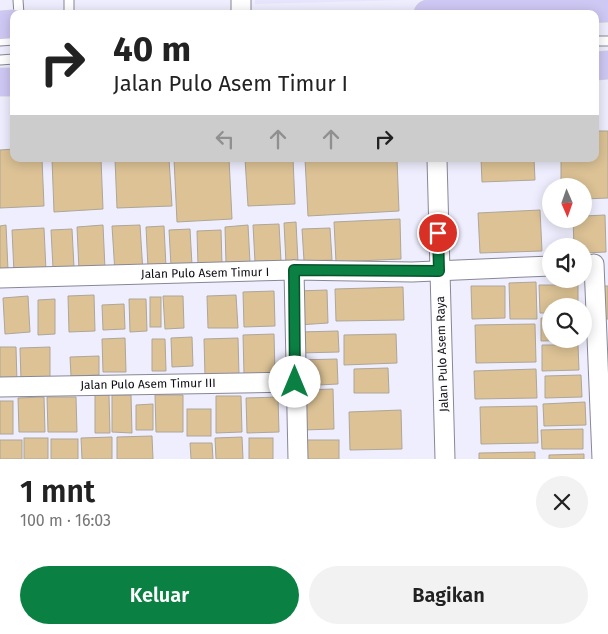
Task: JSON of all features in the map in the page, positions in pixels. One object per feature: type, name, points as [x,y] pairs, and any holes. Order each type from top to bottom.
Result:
[{"type":"main road","points":[[548,10],[608,8]]},
{"type":"street","name":"Jalan Pulo Asem Raya","points":[[437,162],[445,459]]},
{"type":"street","points":[[595,264],[603,374],[602,459]]},
{"type":"street","name":"Jalan Pulo Asem Timur I","points":[[0,278],[294,270],[439,271],[542,266]]},
{"type":"street","points":[[294,270],[298,459]]},
{"type":"street","name":"Jalan Pulo Asem Timur III","points":[[0,387],[295,382]]},
{"type":"shaded area","points":[[255,0],[405,0],[255,4]]},
{"type":"building","points":[[599,131],[608,131],[608,198],[592,199],[592,178],[561,178],[561,162],[599,162]]},
{"type":"building","points":[[10,149],[10,162],[42,162],[44,206],[0,208],[0,150]]},
{"type":"building","points":[[52,162],[101,162],[103,209],[54,212]]},
{"type":"building","points":[[115,162],[169,162],[172,206],[117,208]]},
{"type":"building","points":[[174,162],[229,162],[232,219],[177,222]]},
{"type":"building","points":[[245,162],[293,162],[295,204],[248,206]]},
{"type":"building","points":[[305,162],[397,162],[399,211],[308,216]]},
{"type":"building","points":[[481,162],[534,162],[535,180],[482,182]]},
{"type":"building","points":[[540,210],[542,251],[480,253],[478,213]]},
{"type":"building","points":[[605,215],[606,252],[592,253],[592,238],[574,238],[573,228],[592,228],[592,216]]},
{"type":"building","points":[[400,219],[401,259],[336,262],[334,222]]},
{"type":"building","points":[[296,222],[298,262],[286,263],[284,223]]},
{"type":"building","points":[[279,224],[281,261],[255,262],[253,225]]},
{"type":"building","points":[[6,225],[8,270],[0,270],[0,226]]},
{"type":"building","points":[[103,225],[105,269],[79,270],[77,227]]},
{"type":"building","points":[[140,225],[143,272],[115,273],[112,226]]},
{"type":"building","points":[[248,225],[250,262],[226,263],[225,227]]},
{"type":"building","points":[[164,226],[166,267],[148,268],[146,227]]},
{"type":"building","points":[[44,228],[46,271],[14,273],[12,230]]},
{"type":"building","points":[[330,228],[332,260],[304,261],[302,229]]},
{"type":"building","points":[[72,229],[74,267],[53,268],[51,230]]},
{"type":"building","points":[[190,229],[192,265],[171,266],[169,230]]},
{"type":"building","points":[[221,230],[222,264],[198,265],[197,231]]},
{"type":"building","points":[[536,282],[537,319],[510,319],[509,283]]},
{"type":"building","points":[[539,285],[542,285],[542,288],[578,288],[578,298],[542,298],[542,313],[540,313]]},
{"type":"building","points":[[471,286],[505,286],[505,318],[472,319]]},
{"type":"building","points":[[603,286],[608,286],[608,319],[604,319]]},
{"type":"building","points":[[403,287],[404,320],[336,321],[335,289]]},
{"type":"building","points":[[327,290],[328,323],[298,325],[297,291]]},
{"type":"building","points":[[274,291],[275,326],[244,327],[243,292]]},
{"type":"building","points":[[94,295],[95,331],[69,332],[68,296]]},
{"type":"building","points":[[236,295],[238,328],[208,328],[207,296]]},
{"type":"building","points":[[28,296],[30,332],[5,334],[3,298]]},
{"type":"building","points":[[163,296],[183,296],[184,328],[165,329]]},
{"type":"building","points":[[150,297],[161,297],[161,327],[150,327]]},
{"type":"building","points":[[55,299],[55,334],[38,335],[38,300]]},
{"type":"building","points":[[129,299],[146,299],[147,331],[130,332]]},
{"type":"building","points":[[124,304],[125,329],[103,330],[102,305]]},
{"type":"building","points":[[541,318],[542,318],[542,341]]},
{"type":"building","points":[[535,324],[536,362],[476,363],[475,325]]},
{"type":"building","points":[[338,331],[339,352],[300,353],[299,332]]},
{"type":"building","points":[[274,334],[275,373],[244,374],[243,335]]},
{"type":"building","points":[[396,334],[397,363],[344,365],[344,335]]},
{"type":"building","points":[[192,337],[193,366],[172,367],[171,338]]},
{"type":"building","points":[[125,338],[126,372],[103,372],[102,339]]},
{"type":"building","points":[[238,338],[239,375],[205,376],[204,339]]},
{"type":"building","points":[[152,339],[165,339],[166,371],[152,371]]},
{"type":"building","points":[[0,347],[16,347],[17,382],[0,383]]},
{"type":"building","points":[[50,347],[50,380],[21,381],[20,348]]},
{"type":"building","points":[[542,348],[578,348],[579,370],[542,371]]},
{"type":"building","points":[[99,356],[99,375],[71,376],[70,357]]},
{"type":"building","points":[[337,359],[338,384],[298,386],[297,360]]},
{"type":"building","points":[[388,368],[389,393],[354,393],[354,369]]},
{"type":"building","points":[[536,369],[537,398],[475,399],[474,371]]},
{"type":"building","points":[[581,375],[582,397],[545,398],[545,376]]},
{"type":"building","points":[[333,389],[334,429],[304,430],[303,390]]},
{"type":"building","points":[[95,395],[109,395],[110,433],[95,433]]},
{"type":"building","points":[[112,395],[131,395],[132,433],[112,432]]},
{"type":"building","points":[[155,395],[183,395],[183,432],[156,432]]},
{"type":"building","points":[[216,396],[241,396],[242,432],[216,433]]},
{"type":"building","points":[[44,397],[45,432],[19,432],[18,398]]},
{"type":"building","points":[[47,397],[76,397],[77,432],[48,432]]},
{"type":"building","points":[[278,397],[279,432],[247,433],[246,398]]},
{"type":"building","points":[[0,401],[13,401],[13,434],[0,434]]},
{"type":"building","points":[[585,402],[586,425],[544,426],[543,404]]},
{"type":"building","points":[[153,404],[153,430],[136,430],[136,405]]},
{"type":"building","points":[[537,406],[538,443],[481,444],[480,407]]},
{"type":"building","points":[[187,409],[211,409],[211,436],[187,436]]},
{"type":"building","points":[[401,410],[402,449],[350,450],[349,412]]},
{"type":"building","points":[[583,429],[583,449],[542,449],[541,430]]},
{"type":"building","points":[[152,436],[153,459],[117,459],[117,437]]},
{"type":"building","points":[[112,437],[112,459],[82,459],[81,438]]},
{"type":"building","points":[[242,437],[243,459],[216,459],[215,438]]},
{"type":"building","points":[[24,438],[48,438],[48,459],[24,459]]},
{"type":"building","points":[[249,438],[273,438],[273,459],[249,459]]},
{"type":"building","points":[[51,439],[78,439],[78,459],[51,459]]},
{"type":"building","points":[[0,440],[22,440],[22,459],[0,459]]},
{"type":"building","points":[[307,440],[339,440],[339,459],[307,459]]},
{"type":"building","points":[[190,443],[212,443],[213,459],[191,459]]},
{"type":"building","points":[[535,452],[535,459],[479,459],[479,453]]},
{"type":"building","points":[[584,454],[584,459],[549,459],[549,455]]},
{"type":"route","points":[[295,382],[294,270],[439,271],[438,233]]}]
